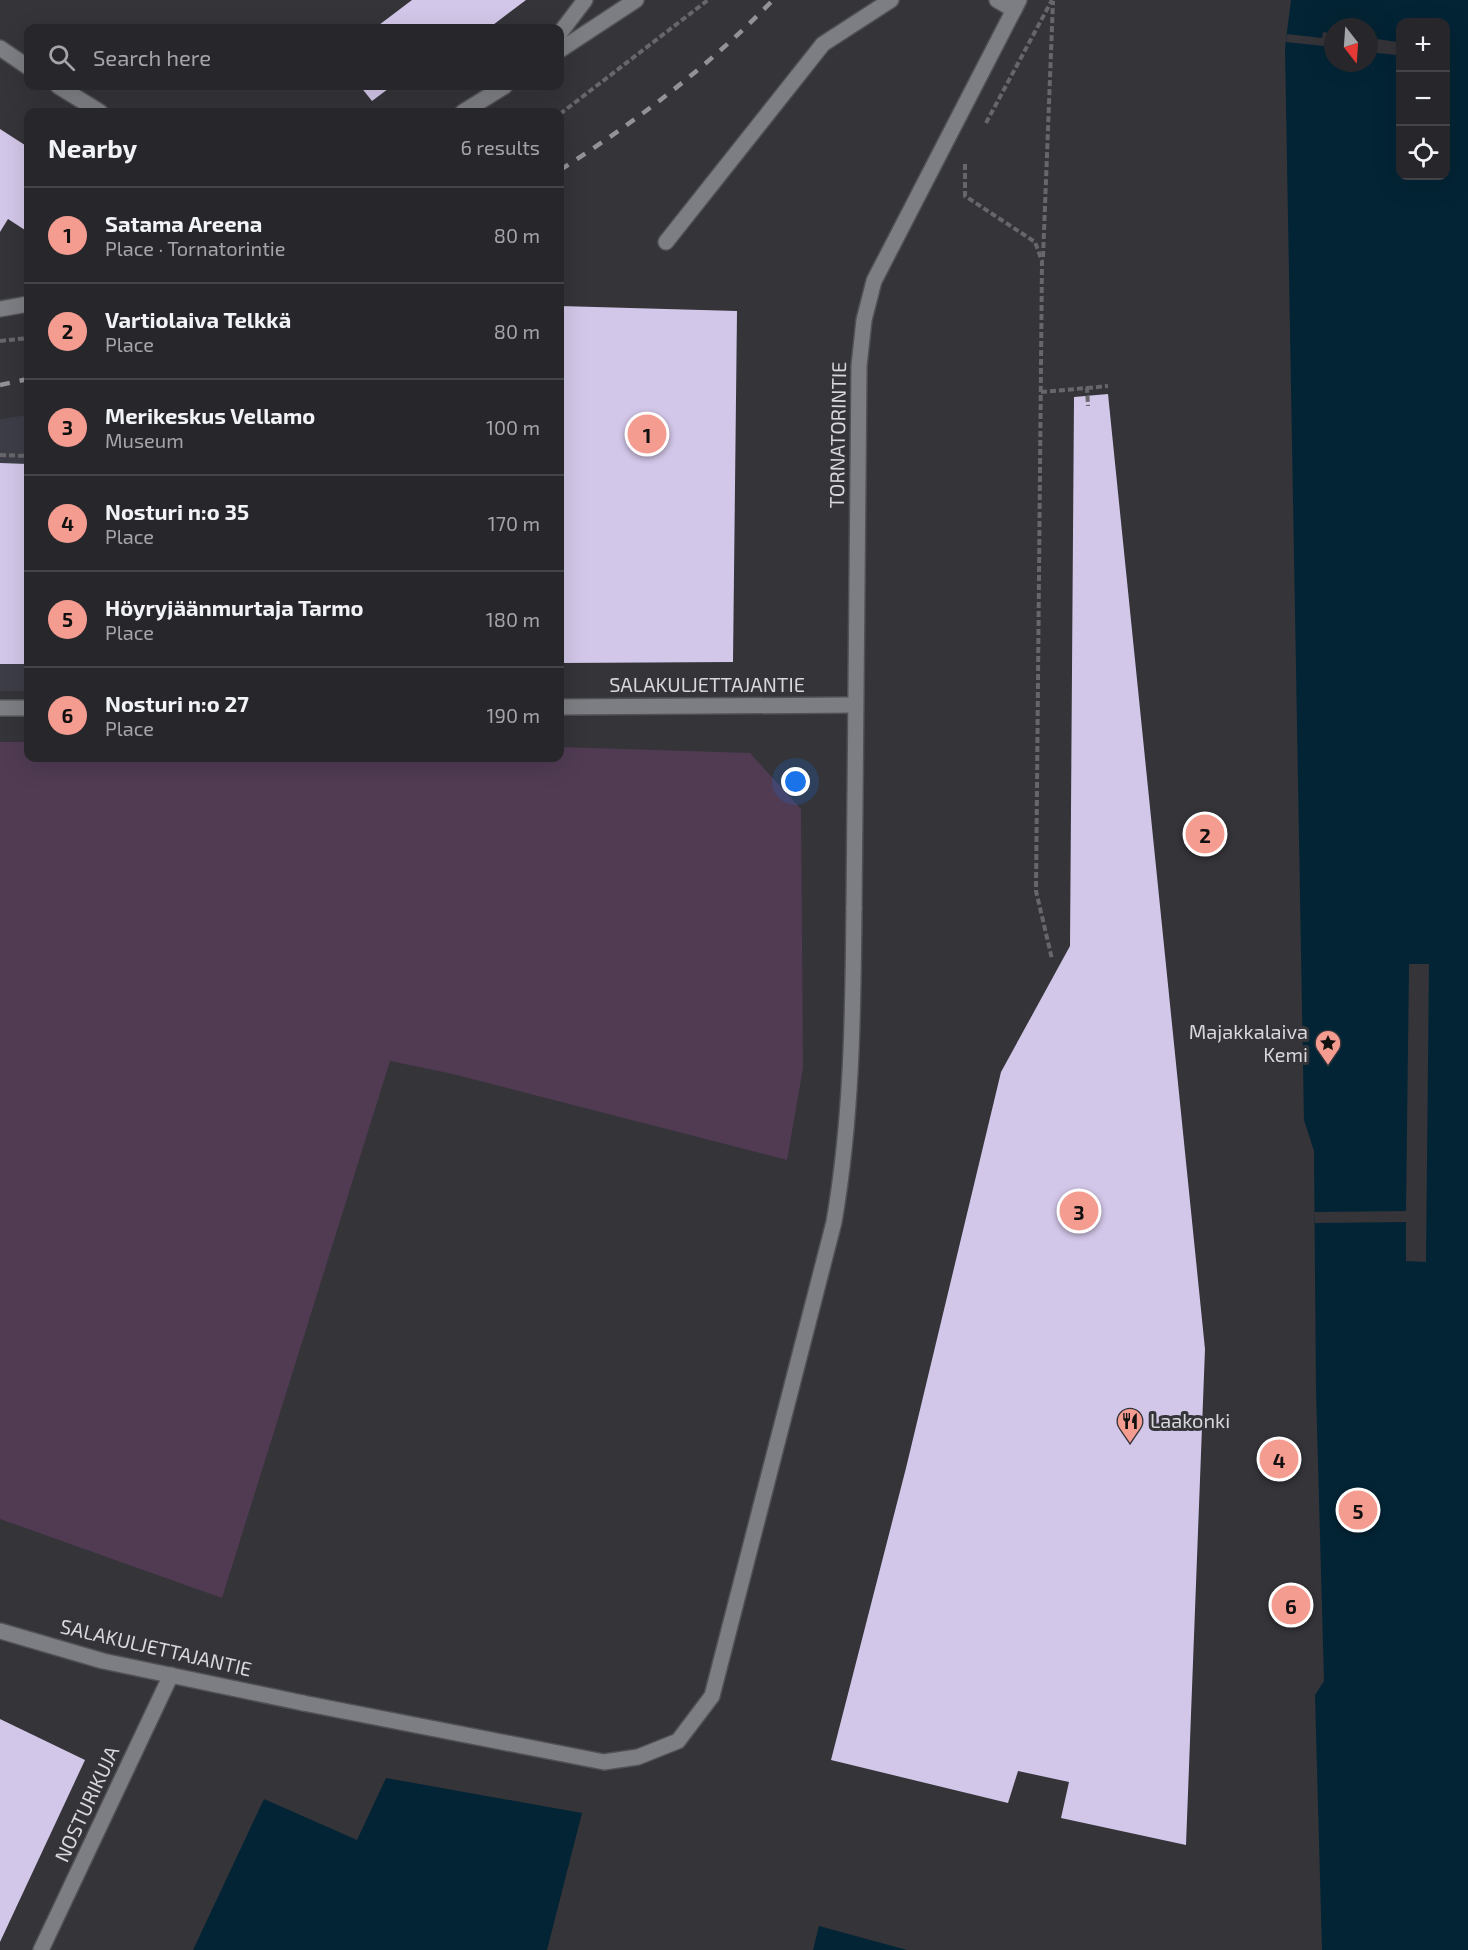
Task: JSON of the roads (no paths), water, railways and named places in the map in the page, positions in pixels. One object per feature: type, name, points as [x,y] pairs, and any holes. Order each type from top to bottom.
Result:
[{"type":"street","points":[[564,28],[585,0]]},
{"type":"street","points":[[564,47],[636,0]]},
{"type":"street","points":[[666,242],[823,44],[891,0]]},
{"type":"street","points":[[997,0],[1017,5]]},
{"type":"street","name":"TORNATORINTIE","points":[[854,908],[860,366],[864,320],[874,281],[1017,5]]},
{"type":"street","points":[[0,48],[24,64]]},
{"type":"street","points":[[64,90],[94,108]]},
{"type":"street","points":[[469,108],[499,90]]},
{"type":"street","points":[[0,309],[24,305]]},
{"type":"street","name":"SALAKULJETTAJANTIE","points":[[564,707],[855,705]]},
{"type":"street","points":[[0,708],[24,708]]},
{"type":"street","name":"SALAKULJETTAJANTIE","points":[[0,1631],[103,1661],[604,1762],[638,1757],[678,1741],[712,1696],[834,1222],[842,1178],[853,1064],[854,908]]},
{"type":"street","name":"NOSTURIKUJA","points":[[41,1950],[171,1675]]},
{"type":"water","points":[[1291,0],[1468,0],[1468,1950],[1322,1950],[1315,1695],[1324,1681],[1316,1390],[1314,1151],[1304,1120],[1285,48]]},
{"type":"water","points":[[386,1778],[582,1813],[547,1950],[193,1950],[264,1799],[357,1840]]},
{"type":"water","points":[[819,1926],[907,1950],[813,1950]]},
{"type":"railway","points":[[564,167],[617,132],[698,70],[773,0]]},
{"type":"railway","points":[[0,385],[24,380]]},
{"type":"place","name":"Satama Areena","points":[[647,434]]},
{"type":"place","name":"Vartiolaiva Telkkä","points":[[1205,834]]},
{"type":"place","name":"Majakkalaiva Kemi","points":[[1328,1066]]},
{"type":"place","name":"Merikeskus Vellamo","points":[[1079,1211]]},
{"type":"place","name":"Laakonki","points":[[1130,1444]]},
{"type":"place","name":"Nosturi n:o 35","points":[[1279,1459]]},
{"type":"place","name":"Höyryjäänmurtaja Tarmo","points":[[1358,1510]]},
{"type":"place","name":"Nosturi n:o 27","points":[[1291,1605]]}]
